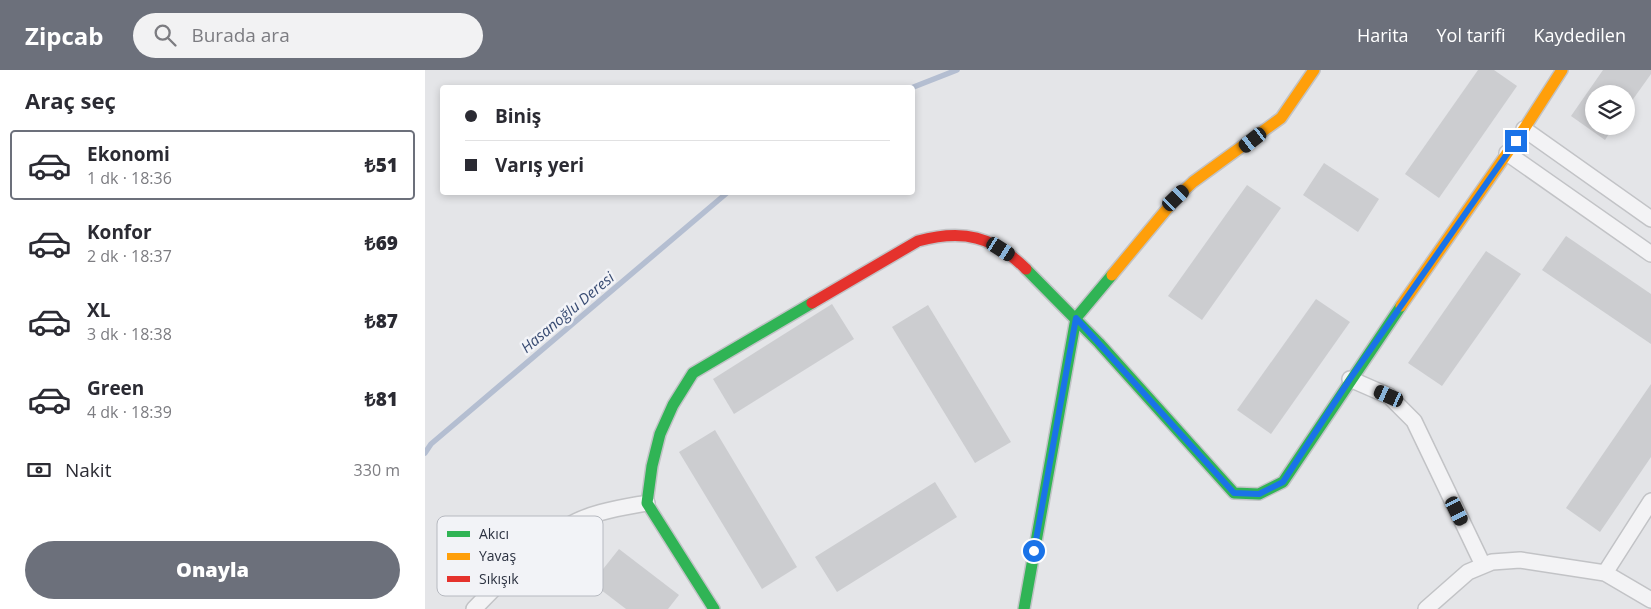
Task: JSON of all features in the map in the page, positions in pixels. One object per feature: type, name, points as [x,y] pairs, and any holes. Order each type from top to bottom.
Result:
[{"type":"street","points":[[1024,609],[1076,318],[1176,198],[1193,182],[1281,118],[1314,70]]},
{"type":"street","points":[[714,609],[647,503],[657,439],[677,395],[693,373],[918,241],[938,235],[967,236],[991,243],[1012,256],[1076,318],[1234,493],[1259,494],[1283,482],[1350,379],[1507,154],[1562,70]]},
{"type":"street","points":[[1524,129],[1651,219]]},
{"type":"street","points":[[1507,154],[1651,254]]},
{"type":"street","points":[[1350,379],[1389,396],[1414,421],[1483,565]]},
{"type":"street","points":[[1605,573],[1651,501]]},
{"type":"street","points":[[591,516],[606,510],[647,503]]},
{"type":"street","points":[[1426,609],[1468,572],[1492,562],[1520,560],[1605,573],[1651,600]]},
{"type":"street","points":[[474,609],[488,596]]},
{"type":"building","points":[[1478,70],[1494,70],[1517,86],[1439,198],[1405,174]]},
{"type":"building","points":[[1603,70],[1651,70],[1651,74],[1635,96],[1635,85],[1593,85]]},
{"type":"building","points":[[1585,96],[1585,126],[1571,116]]},
{"type":"building","points":[[1598,135],[1608,135],[1605,140]]},
{"type":"building","points":[[1324,163],[1379,199],[1358,232],[1303,195]]},
{"type":"building","points":[[1247,185],[1281,208],[1202,320],[1168,296]]},
{"type":"building","points":[[1566,236],[1651,294],[1651,344],[1542,270]]},
{"type":"building","points":[[1486,251],[1521,274],[1442,386],[1408,363]]},
{"type":"building","points":[[1316,299],[1350,322],[1271,434],[1237,410]]},
{"type":"building","points":[[832,304],[854,339],[734,414],[713,379]]},
{"type":"building","points":[[928,305],[1011,442],[975,463],[892,327]]},
{"type":"building","points":[[1651,384],[1651,457],[1600,532],[1566,508]]},
{"type":"building","points":[[715,430],[797,567],[762,589],[679,452]]},
{"type":"building","points":[[935,482],[957,517],[837,592],[815,557]]},
{"type":"building","points":[[619,549],[679,595],[668,609],[626,609],[603,591],[603,569]]},
{"type":"waterway","name":"Hasanoğlu Deresi","points":[[915,86],[957,70]]},
{"type":"waterway","name":"Hasanoğlu Deresi","points":[[425,453],[431,444],[724,195]]},
{"type":"traffic: fast","points":[[1026,269],[1099,343],[1234,493],[1259,494],[1283,482],[1401,306]]},
{"type":"traffic: fast","points":[[1024,609],[1076,318],[1112,275]]},
{"type":"traffic: fast","points":[[714,609],[647,503],[652,466],[660,434],[673,405],[693,373],[812,303]]},
{"type":"traffic: slow","points":[[1112,275],[1176,198],[1193,182],[1281,118],[1314,70]]},
{"type":"traffic: slow","points":[[1401,306],[1524,129],[1562,70]]},
{"type":"traffic: jam","points":[[812,303],[918,241],[934,237],[963,236],[989,242],[1002,249],[1026,269]]},
{"type":"route","points":[[1034,551],[1076,318],[1234,493],[1259,494],[1283,482],[1350,379],[1516,141]]}]
